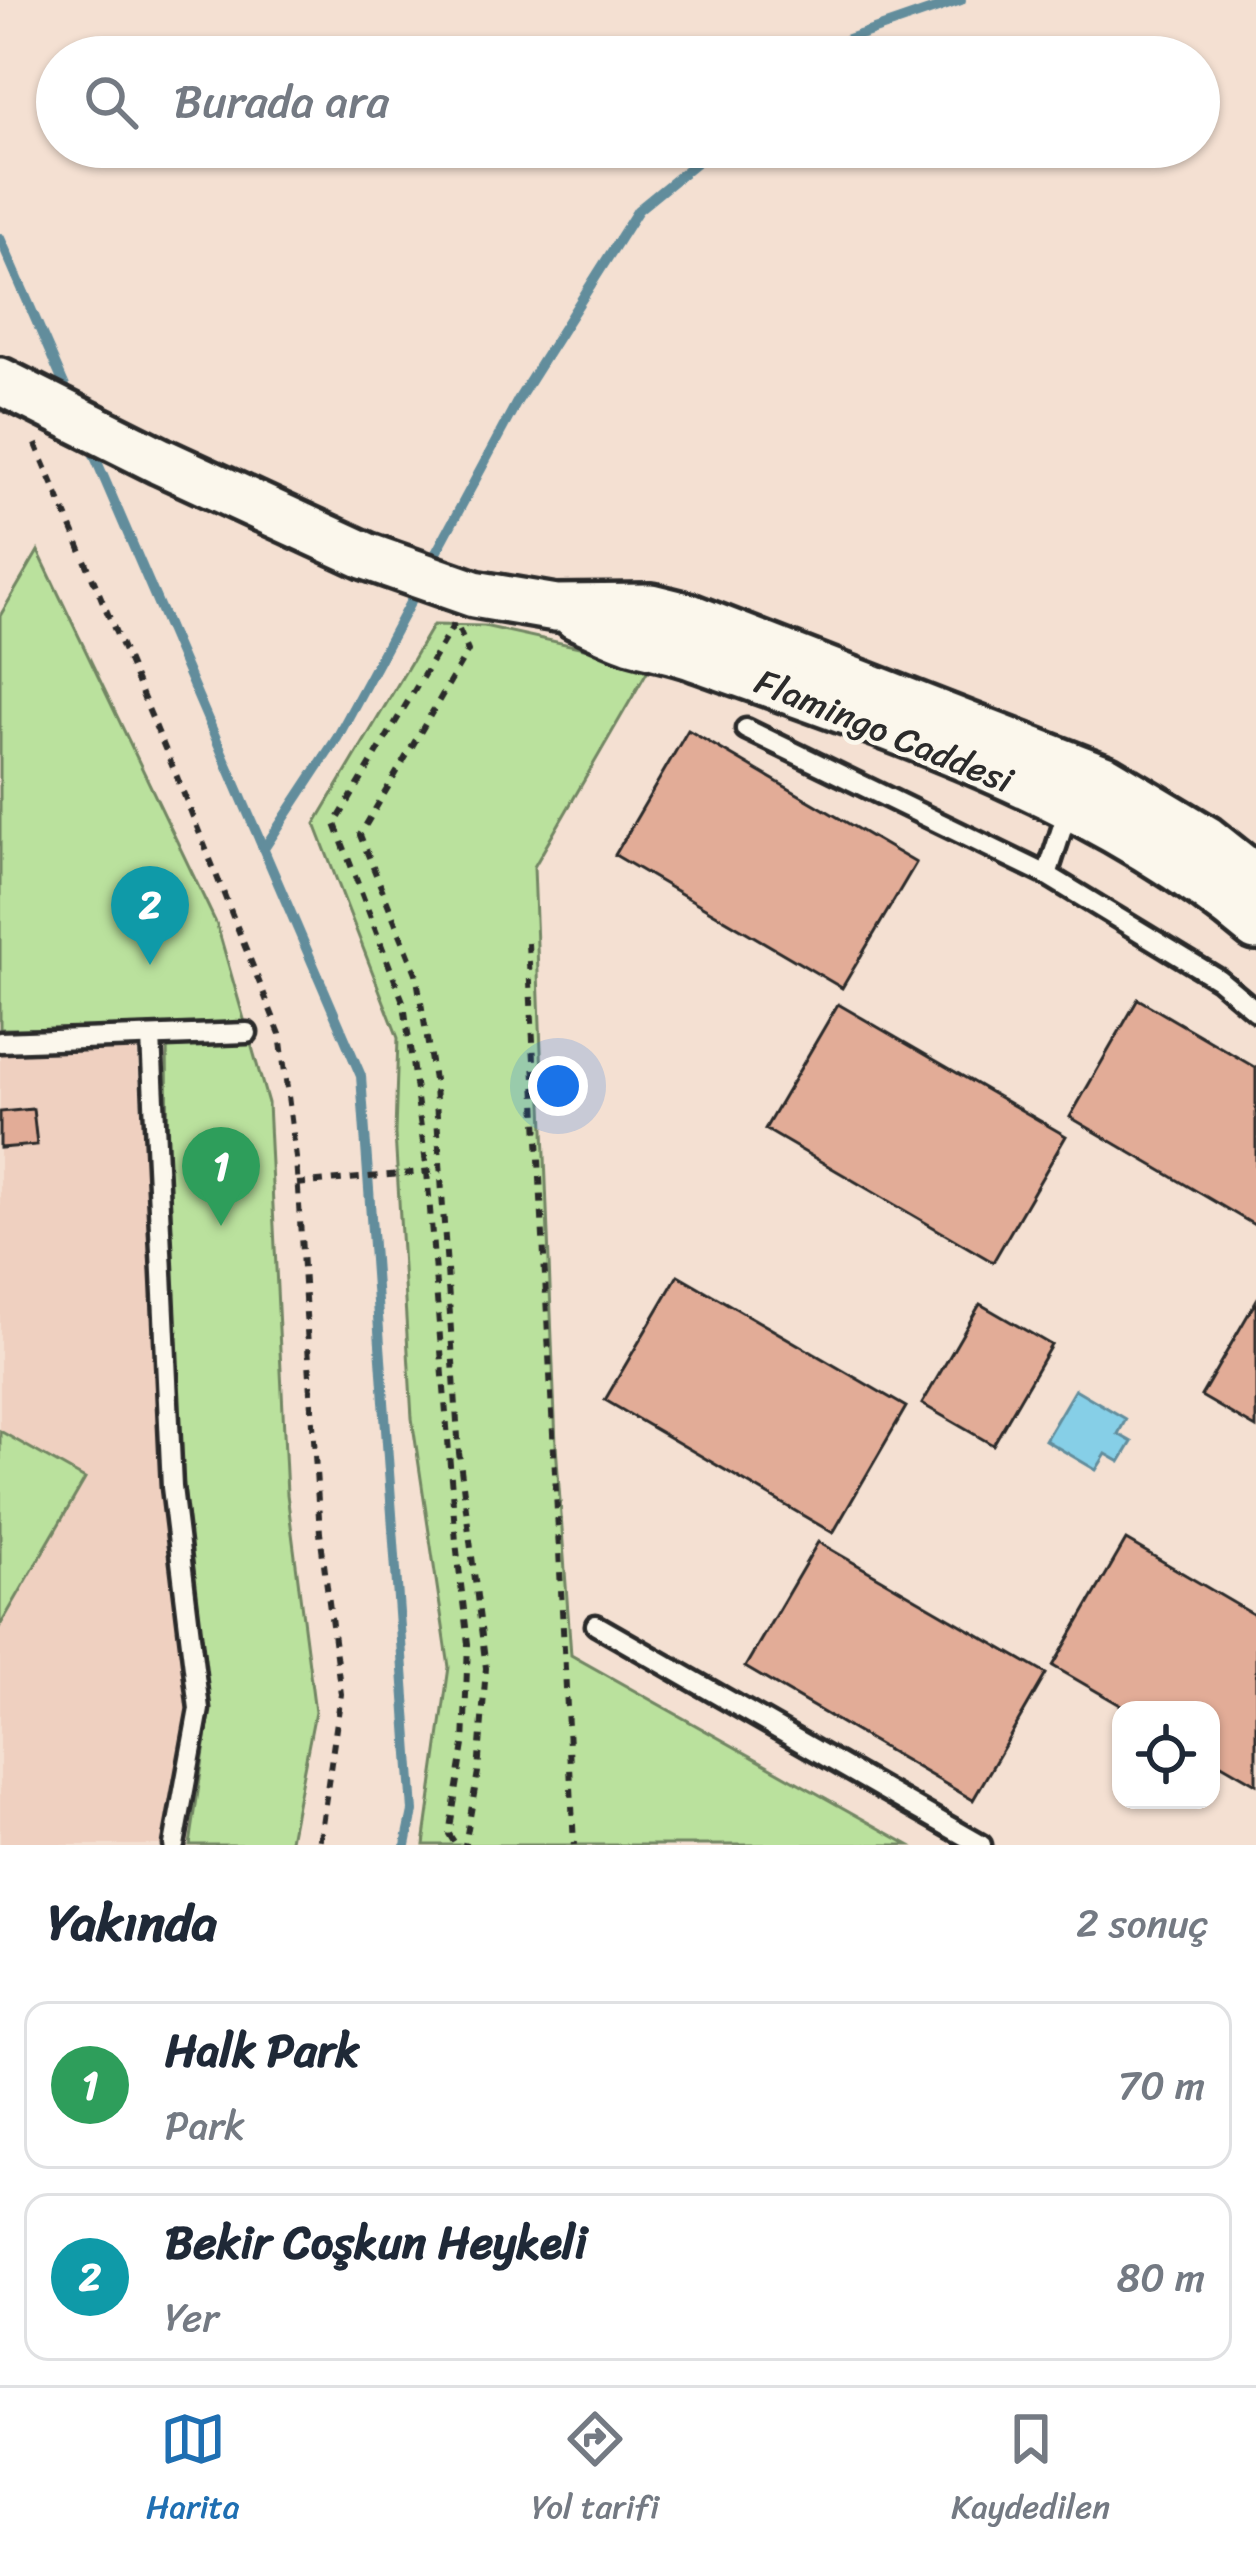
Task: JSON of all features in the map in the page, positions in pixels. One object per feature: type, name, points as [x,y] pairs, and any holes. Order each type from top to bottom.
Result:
[{"type":"street","points":[[0,381],[41,401]]},
{"type":"street","name":"Flamingo Caddesi","points":[[41,401],[465,608],[651,608],[687,616],[1078,790],[1162,811],[1256,879]]},
{"type":"street","name":"Flamingo Caddesi","points":[[1078,790],[1256,927]]},
{"type":"lane","points":[[746,729],[1047,875],[1218,979],[1256,1011]]},
{"type":"lane","points":[[1047,875],[1078,790]]},
{"type":"lane","points":[[0,1042],[247,1033]]},
{"type":"lane","points":[[151,1037],[172,1487],[199,1709],[174,1845]]},
{"type":"lane","points":[[596,1625],[981,1845]]},
{"type":"path","points":[[41,401],[35,441],[280,1034],[297,1184],[320,1533],[341,1694],[319,1845]]},
{"type":"path","points":[[460,1845],[478,1772],[486,1668],[459,1453],[435,1086],[416,974],[360,835],[468,651],[465,608]]},
{"type":"path","points":[[460,1845],[449,1834],[464,1745],[468,1644],[427,1171],[404,1004],[335,824],[465,608]]},
{"type":"path","points":[[528,944],[574,1845]]},
{"type":"path","points":[[297,1184],[442,1170]]},
{"type":"shaded area","points":[[137,1047],[166,1552],[189,1713],[166,1845],[0,1845],[0,1055]]},
{"type":"green space","points":[[38,551],[217,925],[268,1103],[287,1494],[315,1712],[289,1845],[190,1845],[209,1718],[169,1348],[167,1027],[0,1029],[0,616]]},
{"type":"green space","points":[[433,625],[484,626],[652,663],[534,867],[556,1445],[571,1655],[909,1845],[424,1845],[449,1667],[412,1418],[395,1134],[398,1038],[315,824]]},
{"type":"green space","points":[[0,1431],[85,1479],[0,1626]]},
{"type":"water","points":[[1075,1389],[1126,1419],[1118,1434],[1132,1442],[1120,1462],[1106,1454],[1096,1470],[1045,1440]]},
{"type":"building","points":[[688,730],[916,863],[842,988],[615,855]]},
{"type":"building","points":[[1138,999],[1256,1068],[1256,1226],[1070,1117]]},
{"type":"building","points":[[838,1004],[1066,1136],[993,1262],[765,1129]]},
{"type":"building","points":[[33,1109],[37,1145],[0,1148],[0,1112]]},
{"type":"building","points":[[678,1275],[906,1407],[833,1533],[605,1400]]},
{"type":"building","points":[[1256,1301],[1256,1428],[1201,1396]]},
{"type":"building","points":[[980,1304],[1051,1345],[993,1445],[922,1404]]},
{"type":"building","points":[[1126,1540],[1256,1616],[1256,1784],[1220,1763],[1220,1701],[1113,1701],[1053,1666]]},
{"type":"building","points":[[818,1542],[1046,1674],[973,1800],[745,1667]]},
{"type":"waterway","points":[[857,36],[961,0]]},
{"type":"waterway","points":[[429,566],[518,400],[638,210],[689,168]]},
{"type":"waterway","points":[[0,238],[70,398]]},
{"type":"waterway","points":[[89,443],[361,1076],[413,1811],[406,1845]]},
{"type":"waterway","points":[[265,847],[337,738],[418,588]]},
{"type":"place","name":"Bekir Coşkun Heykeli","points":[[150,965]]},
{"type":"place","name":"Halk Park","points":[[221,1226]]}]
